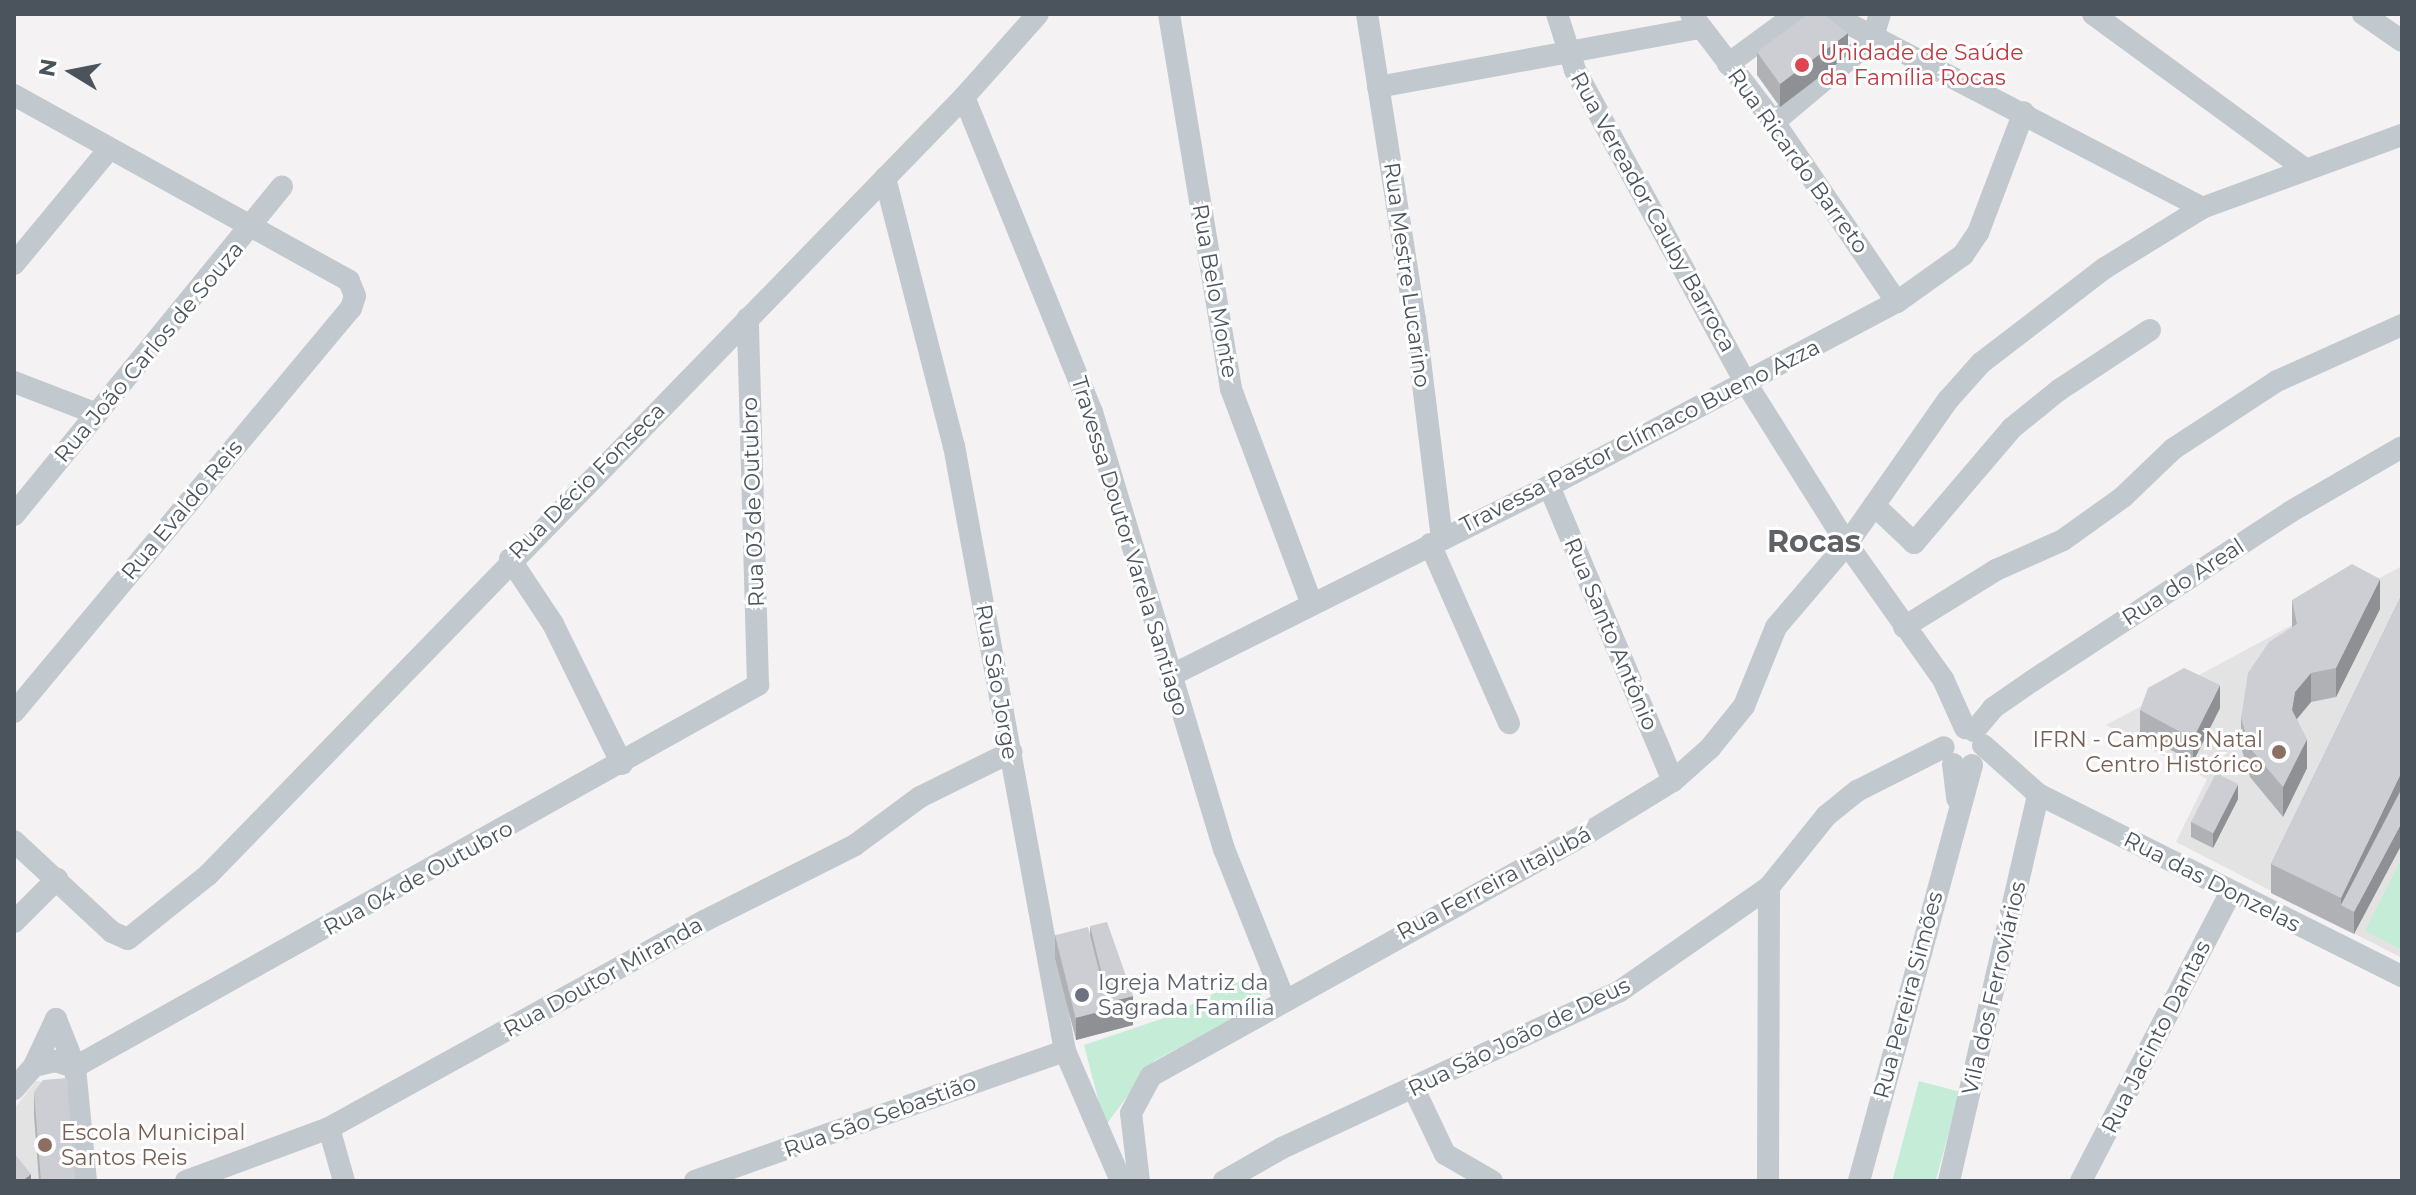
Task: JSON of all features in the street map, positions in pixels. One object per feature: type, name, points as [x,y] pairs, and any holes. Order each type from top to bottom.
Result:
[{"type":"street","name":"Rua Décio Fonseca","points":[[57,879],[112,932],[128,939],[208,875],[510,559],[964,97],[1038,14]]},
{"type":"street","name":"Rua Belo Monte","points":[[1169,14],[1231,389],[1312,604]]},
{"type":"street","name":"Rua Mestre Lucarino","points":[[1367,14],[1436,541],[1509,723]]},
{"type":"street","name":"Rua Vereador Cauby Barroca","points":[[1557,14],[1568,55],[1746,383],[1847,544],[1953,695],[1967,749]]},
{"type":"street","points":[[1728,64],[1796,14]]},
{"type":"street","points":[[1830,14],[1872,40],[2024,112],[2202,208]]},
{"type":"street","points":[[1774,122],[1872,40],[1880,14]]},
{"type":"street","points":[[2093,14],[2306,170]]},
{"type":"street","points":[[2363,14],[2402,41]]},
{"type":"street","points":[[1378,87],[1568,55],[1695,21]]},
{"type":"street","name":"Rua Ricardo Barreto","points":[[1695,21],[1774,122],[1897,302]]},
{"type":"street","points":[[14,95],[252,228]]},
{"type":"street","name":"Travessa Doutor Varela Santiago","points":[[964,97],[1092,412],[1224,849],[1284,999]]},
{"type":"street","name":"Travessa Pastor Clímaco Bueno Azza","points":[[1170,676],[1549,486],[1897,302],[1963,255],[1978,233],[2024,112]]},
{"type":"street","name":"Rua Ferreira Itajubá","points":[[1139,1181],[1131,1113],[1142,1086],[1284,999],[1673,781],[1730,726],[1744,706],[1776,627],[1847,544],[1981,363],[2105,268],[2202,208],[2402,135]]},
{"type":"street","points":[[14,264],[109,149]]},
{"type":"street","name":"Rua São Jorge","points":[[885,178],[954,446],[1065,1051],[1121,1181]]},
{"type":"street","name":"Rua João Carlos de Souza","points":[[14,515],[252,228],[282,186]]},
{"type":"street","name":"Rua Evaldo Reis","points":[[14,712],[351,308],[355,296],[349,281],[252,228]]},
{"type":"street","name":"Rua 03 de Outubro","points":[[748,318],[758,685]]},
{"type":"street","points":[[1904,627],[1996,570],[2063,540],[2123,497],[2173,449],[2277,381],[2402,325]]},
{"type":"street","points":[[1874,505],[1914,543],[2012,428],[2059,390],[2150,330]]},
{"type":"street","points":[[14,382],[97,414]]},
{"type":"street","name":"Rua do Areal","points":[[1967,749],[1993,708],[2290,512],[2402,447]]},
{"type":"street","name":"Rua Santo Antônio","points":[[1549,486],[1673,781]]},
{"type":"street","points":[[510,559],[553,624],[622,764]]},
{"type":"street","name":"Rua 04 de Outubro","points":[[75,1067],[622,764],[758,685]]},
{"type":"street","name":"Rua das Donzelas","points":[[1967,749],[2031,790],[2230,893],[2402,976]]},
{"type":"street","name":"Rua Pereira Simões","points":[[1859,1181],[1957,808],[1967,749]]},
{"type":"street","name":"Rua São João de Deus","points":[[1224,1181],[1282,1148],[1620,991],[1769,887],[1826,816],[1857,791],[1967,749]]},
{"type":"street","name":"Rua Doutor Miranda","points":[[186,1181],[329,1128],[704,921],[855,845],[920,797],[1011,752]]},
{"type":"street","name":"Vila dos Ferroviários","points":[[1949,1181],[2031,790]]},
{"type":"street","points":[[14,841],[57,879],[14,922]]},
{"type":"street","points":[[1768,1181],[1769,887]]},
{"type":"street","name":"Rua Jacinto Dantas","points":[[2081,1181],[2230,893]]},
{"type":"street","points":[[14,1089],[34,1066],[56,1019],[75,1067],[86,1181]]},
{"type":"street","name":"Rua São Sebastião","points":[[695,1181],[1065,1051]]},
{"type":"street","points":[[34,1066],[55,1061],[75,1067]]},
{"type":"street","points":[[1414,1089],[1445,1154],[1492,1181]]},
{"type":"street","points":[[329,1128],[344,1181]]},
{"type":"shaded area","name":"IFRN - Campus Natal Centro Histórico","points":[[2402,566],[2402,958],[2176,842],[2207,779],[2106,725]]},
{"type":"shaded area","name":"Escola Municipal Santos Reis","points":[[36,1081],[71,1085],[78,1181],[14,1181],[14,1109]]},
{"type":"green space","points":[[2402,858],[2402,950],[2365,931]]},
{"type":"green space","points":[[1254,974],[1264,1002],[1154,1061],[1105,1126],[1084,1045],[1164,1018]]},
{"type":"green space","points":[[1919,1081],[1960,1092],[1936,1181],[1892,1181]]},
{"type":"building","points":[[1808,14],[1823,14],[1848,33],[1780,84],[1757,52]]},
{"type":"building","points":[[2352,564],[2380,579],[2336,668],[2311,673],[2295,692],[2292,710],[2307,739],[2283,787],[2250,748],[2241,718],[2248,673],[2269,642],[2297,624],[2292,600]]},
{"type":"building","points":[[2402,594],[2402,771],[2341,898],[2271,864]]},
{"type":"building","points":[[2184,668],[2220,685],[2193,739],[2140,710],[2148,688]]},
{"type":"building","points":[[2216,773],[2238,784],[2213,833],[2191,822]]},
{"type":"building","points":[[2402,788],[2402,822],[2354,912],[2341,905]]},
{"type":"building","points":[[1107,922],[1133,996],[1109,1002],[1090,926]]},
{"type":"building","name":"Igreja Matriz da Sagrada Família","points":[[1088,927],[1109,1009],[1076,1018],[1055,935]]},
{"type":"building","points":[[67,1078],[75,1181],[41,1181],[34,1092],[43,1080]]},
{"type":"building","points":[[14,1153],[31,1174],[22,1181],[14,1181]]},
{"type":"place","name":"Unidade de Saúde da Família Rocas","points":[[1802,65]]},
{"type":"place","name":"IFRN - Campus Natal Centro Histórico","points":[[2279,752]]},
{"type":"place","name":"Igreja Matriz da Sagrada Família","points":[[1082,995]]},
{"type":"place","name":"Escola Municipal Santos Reis","points":[[45,1145]]},
{"type":"district","name":"Rocas","points":[[1814,542]]}]
